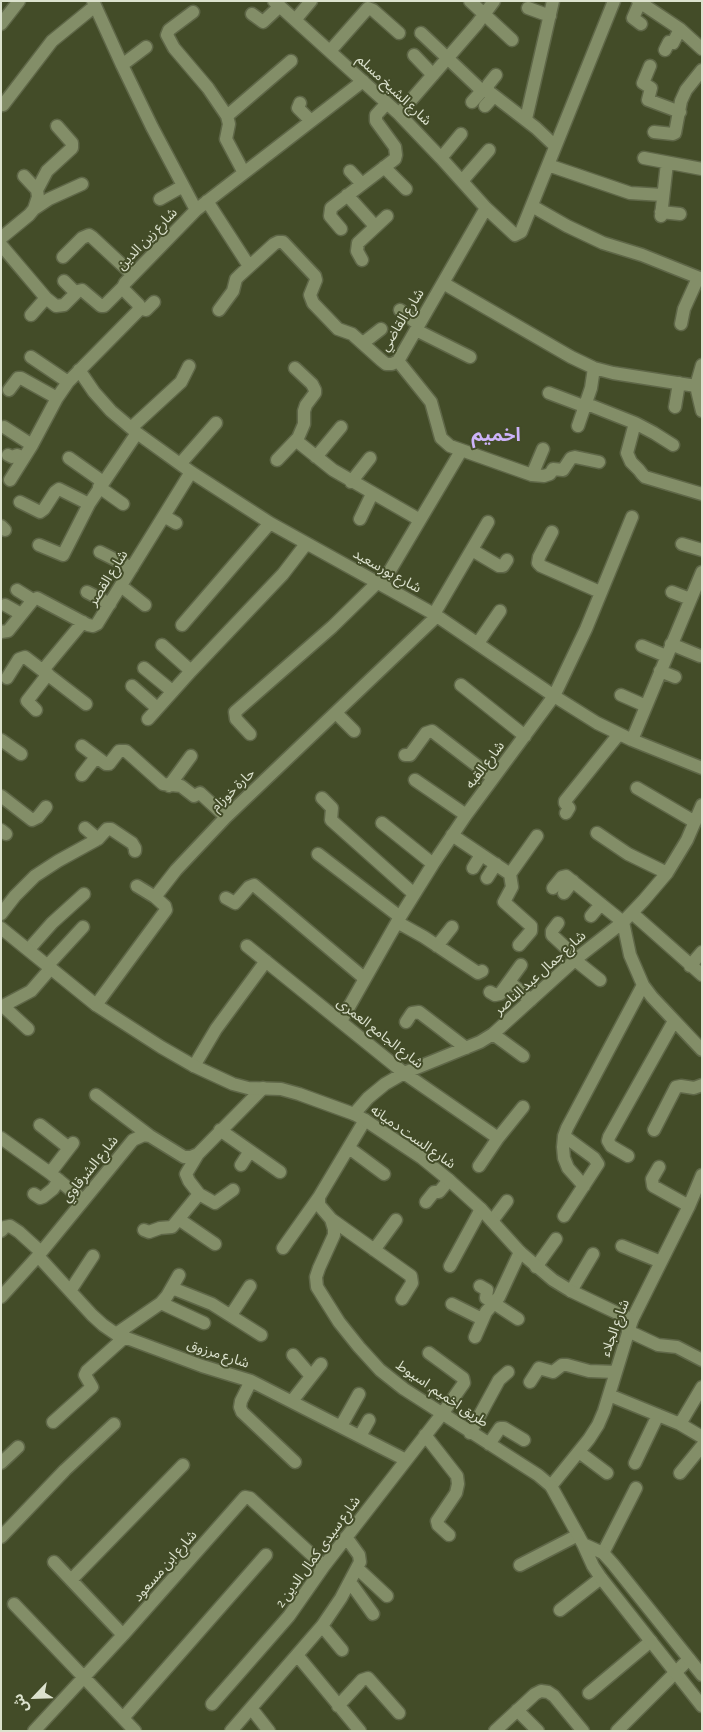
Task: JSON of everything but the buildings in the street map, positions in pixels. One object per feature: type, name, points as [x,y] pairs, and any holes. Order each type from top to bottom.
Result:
[{"type":"street","points":[[1,24],[5,10],[19,1]]},
{"type":"street","points":[[296,20],[311,1]]},
{"type":"street","points":[[470,1],[512,40]]},
{"type":"street","points":[[399,114],[485,15],[494,1]]},
{"type":"street","points":[[526,119],[553,1]]},
{"type":"street","points":[[486,208],[512,234],[518,235],[521,232],[614,1]]},
{"type":"street","points":[[641,24],[633,18],[639,2],[660,8],[702,49]]},
{"type":"street","points":[[3,105],[52,41],[94,4],[122,65],[196,210]]},
{"type":"street","points":[[252,14],[263,22],[277,4]]},
{"type":"street","name":"شارع الشيخ مسلم","points":[[277,4],[399,114],[486,208]]},
{"type":"street","points":[[330,52],[368,8],[373,10],[399,33]]},
{"type":"street","points":[[528,8],[550,16]]},
{"type":"street","points":[[193,12],[169,30],[167,35],[174,48],[208,88],[227,116],[229,129],[226,139],[244,173]]},
{"type":"street","points":[[665,50],[670,42],[673,43],[680,29]]},
{"type":"street","points":[[422,32],[479,88],[480,93],[472,102]]},
{"type":"street","points":[[122,65],[146,48]]},
{"type":"street","points":[[414,56],[433,75]]},
{"type":"street","points":[[227,116],[291,61]]},
{"type":"street","points":[[650,66],[643,83],[651,88],[648,100],[680,112]]},
{"type":"street","points":[[654,132],[675,133],[686,90],[702,70]]},
{"type":"street","points":[[496,75],[488,87],[488,91],[526,119],[555,146]]},
{"type":"street","name":"شارع زين الدين","points":[[140,308],[140,305],[123,288],[134,274],[196,210],[363,81]]},
{"type":"street","points":[[486,106],[494,96]]},
{"type":"street","points":[[300,103],[298,108],[311,121]]},
{"type":"street","points":[[341,229],[330,216],[329,210],[395,159],[397,152],[395,146],[376,121],[376,115],[387,103]]},
{"type":"street","points":[[37,190],[47,171],[72,148],[72,143],[57,126]]},
{"type":"street","points":[[441,158],[461,134]]},
{"type":"street","points":[[462,181],[489,150]]},
{"type":"street","points":[[644,158],[702,169]]},
{"type":"street","points":[[667,163],[661,214],[680,214]]},
{"type":"street","points":[[548,165],[630,193],[664,195]]},
{"type":"street","points":[[384,167],[406,189]]},
{"type":"street","points":[[350,171],[362,184]]},
{"type":"street","points":[[1,238],[30,215],[34,209],[38,197],[37,190],[24,176]]},
{"type":"street","points":[[34,209],[57,195],[82,184]]},
{"type":"street","points":[[160,200],[183,186]]},
{"type":"street","points":[[348,195],[375,226]]},
{"type":"street","points":[[207,201],[250,266]]},
{"type":"street","points":[[532,206],[567,226],[604,243],[642,255],[700,278],[684,309],[680,324]]},
{"type":"street","name":"شارع القاضي","points":[[219,310],[233,292],[236,279],[278,242],[286,244],[315,276],[316,280],[310,295],[312,303],[338,329],[352,334],[386,364],[392,364],[398,361],[486,208]]},
{"type":"street","points":[[362,260],[357,252],[357,246],[386,216]]},
{"type":"street","points":[[63,257],[82,238],[89,236],[134,274]]},
{"type":"street","points":[[1,245],[52,304],[64,305],[76,293],[82,290],[101,306],[104,306],[123,288]]},
{"type":"street","points":[[64,282],[76,293]]},
{"type":"street","points":[[444,283],[571,357],[594,368],[613,373],[696,386]]},
{"type":"street","points":[[31,315],[46,298]]},
{"type":"street","points":[[10,480],[68,382],[140,308],[146,310],[154,302]]},
{"type":"street","points":[[400,310],[417,327],[470,356]]},
{"type":"street","points":[[345,331],[354,322]]},
{"type":"street","points":[[363,343],[382,329]]},
{"type":"street","points":[[30,357],[68,382]]},
{"type":"street","points":[[398,361],[431,402],[441,438],[445,443],[461,451],[532,475],[547,476],[553,469],[563,470],[571,458],[575,457],[599,462]]},
{"type":"street","points":[[702,365],[696,386],[702,411]]},
{"type":"street","points":[[39,545],[61,555],[63,554],[89,504],[134,431],[181,382],[189,366]]},
{"type":"street","points":[[277,460],[298,438],[304,424],[306,405],[315,393],[312,384],[295,368]]},
{"type":"street","points":[[578,426],[586,406],[594,368]]},
{"type":"street","name":"شارع بورسعيد","points":[[79,370],[100,398],[134,431],[191,472],[270,523],[435,615],[597,723],[632,740],[702,768]]},
{"type":"street","points":[[9,390],[18,378],[21,378],[57,398]]},
{"type":"street","points":[[675,407],[679,383]]},
{"type":"street","points":[[549,393],[634,422],[673,446]]},
{"type":"street","points":[[634,422],[627,454],[631,462],[642,474],[645,477],[702,494]]},
{"type":"street","points":[[180,464],[216,423]]},
{"type":"street","points":[[4,427],[32,445]]},
{"type":"street","points":[[316,457],[341,427]]},
{"type":"street","points":[[298,438],[301,445],[351,482],[420,520]]},
{"type":"street","points":[[532,475],[543,449]]},
{"type":"street","points":[[250,734],[236,719],[235,712],[380,583],[461,451]]},
{"type":"street","points":[[8,455],[17,455],[24,458]]},
{"type":"street","points":[[69,458],[123,504]]},
{"type":"street","points":[[351,482],[370,458]]},
{"type":"street","name":"شارع القصر","points":[[17,590],[32,600],[38,598],[93,626],[97,624],[191,472]]},
{"type":"street","points":[[20,502],[40,512],[44,510],[55,492],[59,490],[89,504]]},
{"type":"street","points":[[360,519],[372,494]]},
{"type":"street","points":[[164,516],[176,523]]},
{"type":"street","name":"شارع القبه","points":[[341,1021],[398,919],[433,864],[466,815],[554,696],[584,648],[600,592],[632,516]]},
{"type":"street","name":"حارة خوزام","points":[[155,897],[176,870],[226,817],[336,713],[435,615],[488,522]]},
{"type":"street","points":[[182,625],[270,523]]},
{"type":"street","points":[[552,532],[539,557],[538,563],[600,592]]},
{"type":"street","points":[[148,718],[283,574],[306,544]]},
{"type":"street","points":[[682,544],[702,550]]},
{"type":"street","points":[[472,550],[499,566],[503,566],[507,560]]},
{"type":"street","points":[[100,552],[132,568]]},
{"type":"street","points":[[447,565],[459,572]]},
{"type":"street","points":[[632,740],[702,572]]},
{"type":"street","points":[[121,586],[145,605]]},
{"type":"street","points":[[87,592],[110,604]]},
{"type":"street","points":[[672,592],[690,599]]},
{"type":"street","points":[[1,632],[8,631],[32,600]]},
{"type":"street","points":[[5,605],[21,614]]},
{"type":"street","points":[[478,643],[500,611]]},
{"type":"street","points":[[36,710],[28,701],[46,672],[84,622]]},
{"type":"street","points":[[162,645],[191,671]]},
{"type":"street","points":[[642,646],[700,656]]},
{"type":"street","points":[[6,678],[22,658],[27,658],[86,704]]},
{"type":"street","points":[[144,668],[172,691]]},
{"type":"street","points":[[660,671],[675,677]]},
{"type":"street","points":[[461,685],[525,736]]},
{"type":"street","points":[[132,686],[157,708]]},
{"type":"street","points":[[621,696],[646,706]]},
{"type":"street","points":[[336,713],[354,731]]},
{"type":"street","points":[[406,755],[410,755],[426,733],[432,731],[493,778]]},
{"type":"street","points":[[566,813],[569,808],[565,801],[619,734]]},
{"type":"street","points":[[3,745],[21,754]]},
{"type":"street","points":[[82,746],[106,764],[109,764],[117,753],[123,750],[163,784],[181,786],[194,796],[200,793],[226,817]]},
{"type":"street","points":[[169,786],[191,756]]},
{"type":"street","points":[[82,775],[96,757]]},
{"type":"street","points":[[415,780],[466,815]]},
{"type":"street","points":[[637,788],[695,822]]},
{"type":"street","points":[[2,797],[32,820],[38,817],[46,807]]},
{"type":"street","points":[[322,798],[332,808],[331,820],[414,894]]},
{"type":"street","name":"شارع جمال عبد الناصر","points":[[359,1117],[380,1089],[404,1073],[466,1048],[493,1034],[576,959],[627,917],[666,873],[682,849],[702,805]]},
{"type":"street","points":[[382,823],[433,864]]},
{"type":"street","points":[[85,828],[98,839]]},
{"type":"street","points":[[1,914],[24,886],[46,868],[53,857],[98,839],[107,829],[110,829],[134,845],[135,851]]},
{"type":"street","points":[[597,833],[628,854],[666,873]]},
{"type":"street","points":[[452,835],[510,874]]},
{"type":"street","points":[[519,945],[532,929],[530,924],[504,904],[512,887],[510,874],[537,836]]},
{"type":"street","points":[[318,854],[398,919],[478,973],[482,971]]},
{"type":"street","points":[[472,868],[481,855]]},
{"type":"street","points":[[487,878],[496,864]]},
{"type":"street","points":[[558,890],[564,876],[573,881],[601,904],[627,917],[702,975]]},
{"type":"street","points":[[226,898],[235,903],[249,887],[254,885],[364,978]]},
{"type":"street","points":[[96,1004],[166,910],[165,906],[155,897],[137,886]]},
{"type":"street","points":[[29,949],[52,922],[84,894]]},
{"type":"street","points":[[591,916],[601,904]]},
{"type":"street","points":[[627,917],[630,955],[643,985],[702,1050]]},
{"type":"street","points":[[558,923],[552,931],[552,935],[600,980]]},
{"type":"street","points":[[28,1029],[2,1006],[31,991],[83,927]]},
{"type":"street","points":[[437,946],[452,927]]},
{"type":"street","name":"شارع الست دميانه","points":[[1,928],[96,1004],[161,1047],[194,1066],[233,1084],[248,1088],[281,1089],[300,1094],[359,1117],[415,1153],[449,1180],[481,1209],[536,1267],[658,1345],[677,1347],[702,1360]]},
{"type":"street","name":"شارع الجامع العمرى","points":[[247,946],[404,1073],[498,1138]]},
{"type":"street","points":[[690,966],[702,952]]},
{"type":"street","points":[[194,1066],[216,1029],[266,961]]},
{"type":"street","points":[[490,992],[498,996],[521,965]]},
{"type":"street","points":[[509,982],[531,1000]]},
{"type":"street","points":[[584,1186],[568,1168],[564,1158],[564,1136],[643,985]]},
{"type":"street","points":[[406,1022],[412,1013],[419,1012],[466,1048]]},
{"type":"street","points":[[628,1156],[611,1146],[608,1141],[674,1021]]},
{"type":"street","points":[[493,1034],[523,1056]]},
{"type":"street","points":[[654,1130],[676,1087],[694,1088],[702,1085]]},
{"type":"street","points":[[233,1190],[216,1203],[200,1194],[189,1181],[186,1174],[198,1154],[263,1088]]},
{"type":"street","points":[[96,1095],[150,1136],[184,1157],[198,1154]]},
{"type":"street","points":[[479,1166],[498,1138],[523,1107]]},
{"type":"street","points":[[283,1248],[319,1197],[349,1148],[359,1117]]},
{"type":"street","points":[[34,1194],[40,1198],[43,1197],[71,1145],[40,1125]]},
{"type":"street","points":[[220,1130],[280,1172]]},
{"type":"street","name":"شارع الشرقاوي","points":[[1,1297],[40,1254],[133,1140],[144,1135],[150,1136]]},
{"type":"street","points":[[564,1136],[597,1161],[597,1167],[564,1216]]},
{"type":"street","points":[[1,1138],[83,1200]]},
{"type":"street","points":[[349,1148],[384,1174]]},
{"type":"street","points":[[240,1165],[250,1151]]},
{"type":"street","points":[[660,1167],[652,1179],[653,1186],[689,1206]]},
{"type":"street","name":"شارع الجلاء","points":[[551,1486],[598,1426],[630,1326],[689,1206],[702,1175]]},
{"type":"street","points":[[426,1202],[432,1193],[439,1192],[449,1180]]},
{"type":"street","points":[[144,1230],[149,1232],[160,1228],[172,1227],[180,1220],[200,1194]]},
{"type":"street","points":[[319,1197],[319,1205],[331,1219],[411,1276],[412,1283],[402,1299]]},
{"type":"street","points":[[492,1221],[507,1201]]},
{"type":"street","points":[[450,1266],[481,1209]]},
{"type":"street","name":"طريق اخميم, اسيوط","points":[[331,1219],[334,1235],[316,1277],[317,1287],[359,1347],[380,1370],[404,1389],[538,1475],[551,1486],[581,1539],[593,1566],[702,1706]]},
{"type":"street","points":[[180,1220],[215,1244]]},
{"type":"street","points":[[374,1250],[396,1220]]},
{"type":"street","name":"شارع مرزوق","points":[[1,1231],[5,1227],[10,1226],[19,1232],[40,1254],[70,1291],[103,1325],[120,1336],[202,1366],[251,1381],[406,1460]]},
{"type":"street","points":[[536,1267],[556,1239]]},
{"type":"street","points":[[622,1246],[660,1262]]},
{"type":"street","points":[[475,1337],[482,1319],[495,1303],[520,1252]]},
{"type":"street","points":[[571,1291],[592,1254]]},
{"type":"street","points":[[70,1291],[93,1256]]},
{"type":"street","points":[[54,1422],[92,1387],[85,1375],[87,1371],[120,1336],[161,1303],[179,1275]]},
{"type":"street","points":[[231,1315],[250,1286]]},
{"type":"street","points":[[480,1286],[487,1290],[486,1296],[518,1319]]},
{"type":"street","points":[[172,1288],[192,1295],[231,1315],[261,1335]]},
{"type":"street","points":[[161,1303],[204,1323]]},
{"type":"street","points":[[452,1304],[482,1319]]},
{"type":"street","name":"شارع سيدى كمال الدين 2","points":[[212,1704],[289,1616],[324,1566],[442,1414],[464,1381],[463,1378],[429,1353]]},
{"type":"street","points":[[292,1355],[311,1376]]},
{"type":"street","points":[[292,1401],[321,1364]]},
{"type":"street","points":[[530,1382],[539,1368],[553,1372],[567,1365],[589,1371],[616,1372]]},
{"type":"street","points":[[470,1432],[498,1380],[508,1372]]},
{"type":"street","points":[[251,1381],[241,1401],[240,1407],[242,1412],[295,1462]]},
{"type":"street","points":[[680,1424],[702,1386]]},
{"type":"street","points":[[342,1426],[359,1394]]},
{"type":"street","points":[[608,1395],[680,1424],[702,1437]]},
{"type":"street","points":[[635,1463],[658,1415]]},
{"type":"street","points":[[360,1436],[369,1420]]},
{"type":"street","points":[[1,1537],[65,1470],[114,1424]]},
{"type":"street","points":[[489,1444],[500,1428],[504,1428],[524,1440]]},
{"type":"street","points":[[425,1435],[457,1476],[456,1493],[437,1521],[438,1525],[449,1535]]},
{"type":"street","points":[[680,1473],[702,1446]]},
{"type":"street","points":[[1,1463],[18,1447]]},
{"type":"street","points":[[579,1452],[607,1473]]},
{"type":"street","points":[[71,1580],[183,1465]]},
{"type":"street","points":[[602,1552],[636,1488]]},
{"type":"street","name":"شارع ابن مسعود","points":[[34,1731],[85,1678],[245,1497],[250,1498],[324,1566]]},
{"type":"street","points":[[231,1731],[322,1626],[350,1582],[360,1562],[359,1555],[346,1537]]},
{"type":"street","points":[[520,1565],[581,1539],[602,1552],[702,1674]]},
{"type":"street","points":[[123,1718],[266,1555]]},
{"type":"street","points":[[54,1562],[123,1635]]},
{"type":"street","points":[[357,1568],[387,1596]]},
{"type":"street","points":[[560,1610],[602,1578]]},
{"type":"street","points":[[350,1582],[373,1614]]},
{"type":"street","points":[[14,1604],[135,1731]]},
{"type":"street","points":[[634,1620],[648,1607]]},
{"type":"street","points":[[322,1626],[342,1650]]},
{"type":"street","points":[[589,1693],[650,1641]]},
{"type":"street","points":[[665,1660],[678,1645]]},
{"type":"street","points":[[297,1655],[360,1731]]},
{"type":"street","points":[[617,1731],[689,1659]]},
{"type":"street","points":[[338,1706],[362,1680],[368,1678],[399,1713]]},
{"type":"street","points":[[494,1731],[535,1694],[541,1691],[548,1692],[583,1731]]},
{"type":"street","points":[[251,1708],[269,1731]]},
{"type":"street","points":[[518,1710],[538,1731]]},
{"type":"district","name":"اخميم","points":[[496,435]]}]
